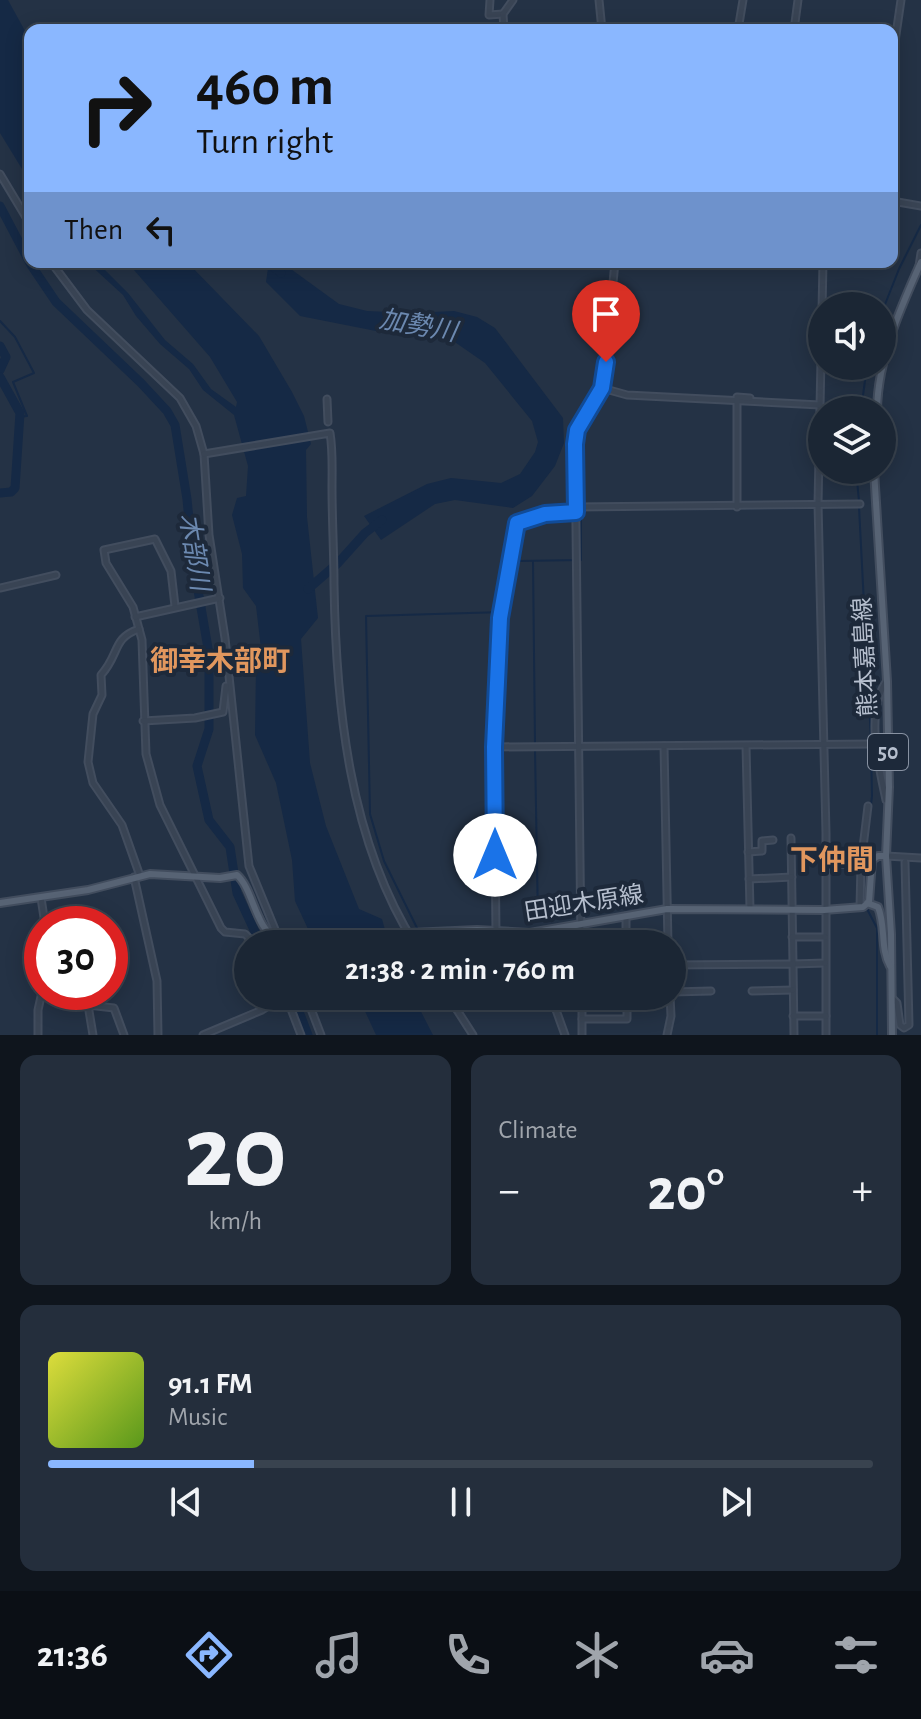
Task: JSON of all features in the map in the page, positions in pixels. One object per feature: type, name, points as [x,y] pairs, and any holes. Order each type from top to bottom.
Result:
[{"type":"main road","points":[[880,396],[889,343],[902,303],[920,264]]},
{"type":"main road","name":"熊本嘉島線","points":[[875,484],[887,681],[892,1035]]},
{"type":"main road","points":[[889,856],[878,856],[872,860],[863,906],[878,907],[886,959],[892,970]]},
{"type":"main road","points":[[0,903],[88,890],[137,876],[163,873],[237,875],[267,930]]},
{"type":"main road","name":"田迎木原線","points":[[546,930],[667,909],[824,910],[863,906]]},
{"type":"street","points":[[490,0],[489,15],[503,14]]},
{"type":"street","points":[[504,24],[503,14],[513,0]]},
{"type":"street","points":[[599,0],[601,24]]},
{"type":"street","points":[[739,24],[743,0]]},
{"type":"street","points":[[795,24],[798,0]]},
{"type":"street","points":[[898,24],[901,0]]},
{"type":"street","points":[[0,174],[24,214]]},
{"type":"street","points":[[898,202],[921,206]]},
{"type":"street","points":[[920,264],[921,253]]},
{"type":"street","points":[[56,268],[87,310],[180,398],[193,417],[207,454],[209,535],[220,598],[249,866],[275,930]]},
{"type":"street","points":[[581,930],[577,746],[577,430],[602,388],[614,268]]},
{"type":"street","points":[[820,396],[823,268]]},
{"type":"street","points":[[602,388],[627,395],[737,401]]},
{"type":"street","points":[[737,507],[737,397],[808,404]]},
{"type":"street","points":[[327,399],[328,422]]},
{"type":"street","points":[[207,454],[330,433],[336,629],[347,748],[363,820],[376,861],[406,930]]},
{"type":"street","points":[[818,484],[826,1035]]},
{"type":"street","points":[[496,930],[494,747],[500,618],[517,523],[545,514],[576,510],[860,504]]},
{"type":"street","points":[[175,606],[171,571],[155,539],[104,550],[106,563],[133,607],[139,629],[144,662],[146,754],[160,805],[221,928],[234,933]]},
{"type":"street","points":[[0,588],[56,575]]},
{"type":"street","points":[[135,617],[220,598]]},
{"type":"street","points":[[139,629],[124,634],[112,663],[101,675],[102,695],[93,714],[88,762],[93,783],[122,825],[137,876],[157,981],[158,1035]]},
{"type":"street","points":[[143,721],[198,718],[223,712],[228,677]]},
{"type":"street","points":[[887,681],[881,690],[874,744],[888,806]]},
{"type":"street","points":[[494,747],[874,744]]},
{"type":"street","points":[[664,746],[668,930]]},
{"type":"street","points":[[746,746],[750,909]]},
{"type":"street","points":[[863,906],[861,864],[868,806]]},
{"type":"street","points":[[791,838],[794,1035]]},
{"type":"street","points":[[748,852],[762,851],[762,841],[773,840]]},
{"type":"street","points":[[889,856],[921,858]]},
{"type":"street","points":[[892,998],[897,1003],[900,1025],[904,1031],[909,1025],[905,862]]},
{"type":"street","points":[[825,865],[861,864]]},
{"type":"street","points":[[749,879],[792,877]]},
{"type":"street","points":[[41,898],[42,906]]},
{"type":"street","points":[[626,915],[626,930]]},
{"type":"street","points":[[792,937],[825,937]]},
{"type":"street","points":[[686,965],[825,963]]},
{"type":"street","points":[[752,991],[793,990]]},
{"type":"street","points":[[686,993],[711,991]]},
{"type":"street","points":[[38,1010],[38,1035]]},
{"type":"street","points":[[89,1010],[93,1035]]},
{"type":"street","points":[[115,1010],[124,1035]]},
{"type":"street","points":[[203,1035],[262,1010]]},
{"type":"street","points":[[291,1010],[301,1035]]},
{"type":"street","points":[[311,1010],[321,1035]]},
{"type":"street","points":[[457,1010],[473,1035]]},
{"type":"street","points":[[556,1010],[565,1035]]},
{"type":"street","points":[[582,1010],[582,1035]]},
{"type":"street","points":[[582,1019],[627,1019],[627,1010]]},
{"type":"street","points":[[667,1035],[671,1010]]},
{"type":"street","points":[[793,1016],[826,1016]]},
{"type":"water","points":[[0,0],[8,0],[24,29],[24,172],[0,133]]},
{"type":"water","points":[[94,268],[103,268],[128,293],[165,340],[193,364],[211,389],[236,407],[237,402],[210,357],[132,268],[193,268],[259,336],[304,416],[311,444],[306,450],[307,517],[318,618],[301,639],[310,763],[326,826],[359,909],[382,919],[385,930],[308,930],[295,901],[292,860],[276,783],[255,735],[256,665],[262,657],[256,606],[243,588],[242,554],[232,515],[237,498],[246,496],[248,466],[234,415],[203,390],[189,369],[160,344],[123,295]]},
{"type":"water","points":[[268,268],[290,268],[339,304],[367,311],[454,311],[477,317],[495,328],[563,418],[564,443],[555,466],[532,496],[513,508],[455,500],[435,504],[381,540],[364,516],[427,484],[451,478],[501,483],[520,474],[538,442],[532,421],[485,363],[449,338],[381,332],[300,316],[266,282]]},
{"type":"water","points":[[364,1010],[420,1010],[433,1035],[376,1035]]},
{"type":"waterway","name":"木部川","points":[[0,206],[24,252]]},
{"type":"waterway","points":[[890,292],[921,225]]},
{"type":"waterway","name":"木部川","points":[[33,268],[56,302],[141,383],[167,411],[175,425],[209,654],[209,729],[197,766],[209,820],[230,847],[237,893],[254,930]]},
{"type":"waterway","name":"加勢川","points":[[275,268],[281,273]]},
{"type":"waterway","points":[[0,321],[15,337],[34,373],[13,382],[27,416],[18,417]]},
{"type":"waterway","points":[[0,346],[6,357],[0,370]]},
{"type":"waterway","points":[[0,377],[20,413],[15,488],[11,492],[0,493]]},
{"type":"waterway","points":[[863,396],[865,380]]},
{"type":"waterway","points":[[857,484],[859,501]]},
{"type":"waterway","points":[[859,507],[871,740]]},
{"type":"waterway","points":[[417,928],[384,861],[370,814],[366,616],[504,612],[512,567],[519,561],[581,560],[583,510],[822,508]]},
{"type":"waterway","name":"加勢川","points":[[308,589],[382,520]]},
{"type":"waterway","points":[[533,562],[535,743]]},
{"type":"waterway","points":[[866,848],[872,796],[871,747]]},
{"type":"waterway","points":[[535,750],[538,921]]},
{"type":"waterway","points":[[867,909],[877,928],[877,1035]]},
{"type":"waterway","name":"木部川","points":[[298,1010],[308,1035]]},
{"type":"district","name":"御幸木部町","points":[[220,662]]},
{"type":"district","name":"下仲間","points":[[832,861]]},
{"type":"route","points":[[495,855],[494,747],[500,618],[517,523],[545,514],[576,512],[577,430],[602,388],[606,362]]}]
